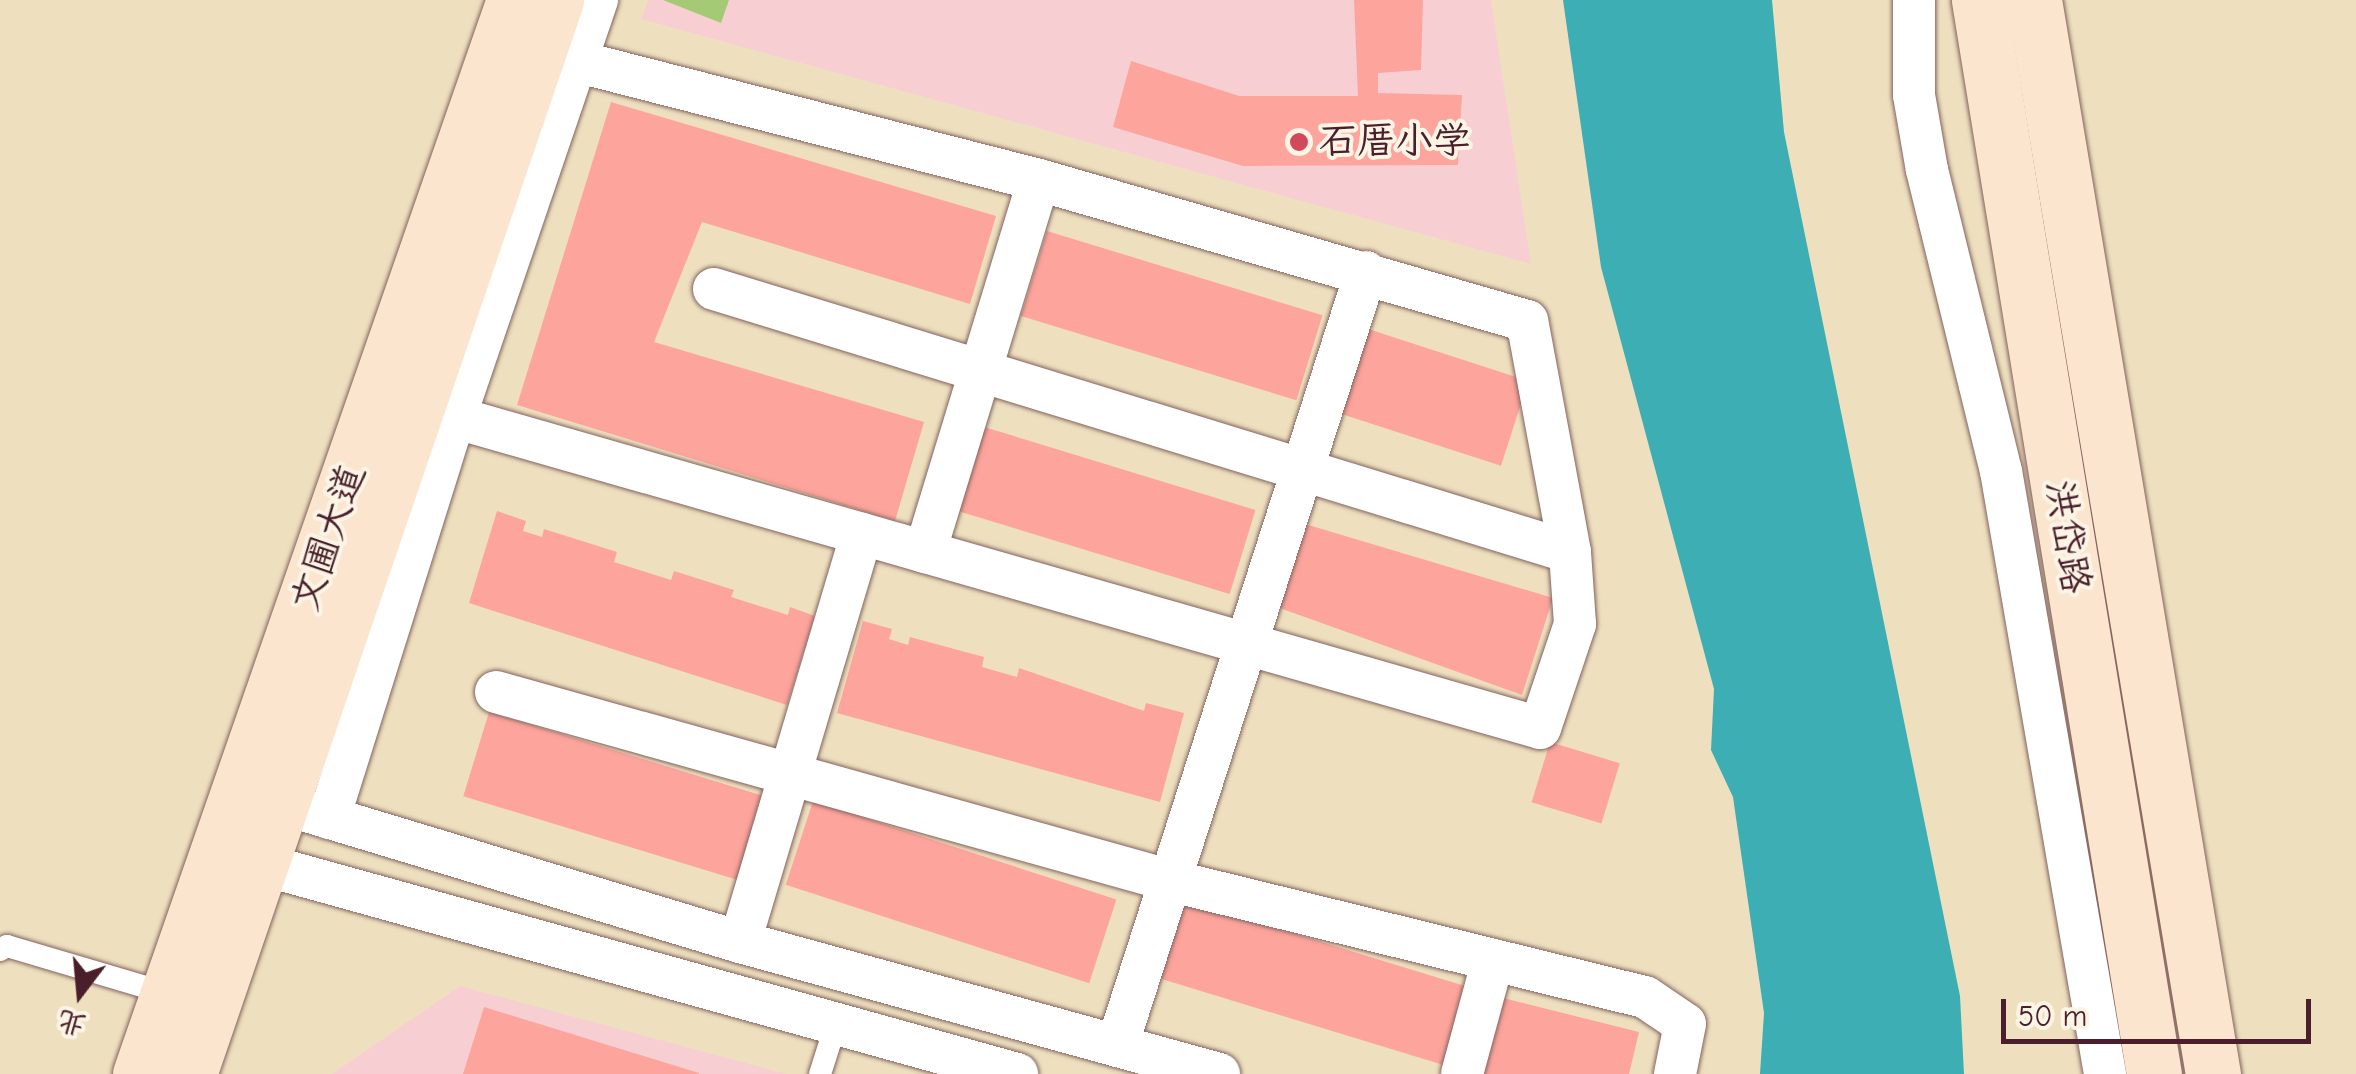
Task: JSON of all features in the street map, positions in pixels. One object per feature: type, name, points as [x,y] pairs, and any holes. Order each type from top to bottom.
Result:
[{"type":"main road","name":"洪岱路","points":[[1979,0],[2154,1074]]},
{"type":"main road","points":[[2034,0],[2214,1074]]},
{"type":"main road","name":"文圃大道","points":[[140,1074],[166,993],[238,858],[284,804],[435,412],[537,30]]},
{"type":"main road","name":"文圃大道","points":[[284,804],[537,30]]},
{"type":"main road","name":"文圃大道","points":[[189,1074],[238,858]]},
{"type":"street","points":[[537,30],[597,0]]},
{"type":"street","points":[[1914,0],[1918,114],[2001,471],[2105,1074]]},
{"type":"street","points":[[435,412],[1540,728],[1575,624],[1570,552],[1526,321],[537,30]]},
{"type":"street","points":[[926,552],[976,372],[1039,180]]},
{"type":"street","points":[[1117,1046],[1168,880],[1251,645],[1366,272]]},
{"type":"street","points":[[714,289],[976,372],[1305,466],[1570,552]]},
{"type":"street","points":[[740,942],[862,534]]},
{"type":"street","points":[[496,692],[1168,880],[1645,997],[1684,1024],[1675,1074]]},
{"type":"street","points":[[284,804],[740,942],[1219,1074]]},
{"type":"street","points":[[238,858],[836,1024],[912,1060],[1016,1074]]},
{"type":"street","points":[[1462,1074],[1492,960]]},
{"type":"lane","points":[[0,950],[7,946],[166,993]]},
{"type":"lane","points":[[820,1074],[836,1024]]},
{"type":"shaded area","name":"石厝小学","points":[[648,0],[1491,0],[1531,264],[641,19]]},
{"type":"shaded area","points":[[460,986],[786,1074],[332,1074]]},
{"type":"green space","points":[[663,0],[729,0],[721,23]]},
{"type":"water","points":[[1563,0],[1772,0],[1784,132],[1960,996],[1964,1074],[1760,1074],[1764,1013],[1733,797],[1711,750],[1714,689],[1601,267]]},
{"type":"building","points":[[1354,0],[1423,0],[1421,70],[1378,73],[1378,93],[1462,95],[1458,165],[1243,166],[1113,127],[1131,61],[1239,96],[1358,96]]},
{"type":"building","points":[[611,102],[996,216],[970,304],[702,222],[654,342],[924,422],[895,521],[517,405]]},
{"type":"building","points":[[1047,231],[1322,315],[1296,400],[1021,316]]},
{"type":"building","points":[[1362,327],[1528,381],[1501,466],[1334,412]]},
{"type":"building","points":[[981,426],[1255,510],[1230,594],[955,510]]},
{"type":"building","points":[[497,511],[526,521],[523,531],[542,537],[544,529],[617,552],[614,562],[671,580],[674,571],[734,590],[731,597],[788,615],[790,607],[815,616],[787,705],[469,603]]},
{"type":"building","points":[[1305,524],[1553,598],[1522,695],[1277,607]]},
{"type":"building","points":[[863,621],[892,629],[889,639],[908,645],[910,637],[984,657],[982,667],[1017,677],[1019,668],[1144,711],[1146,703],[1184,713],[1160,802],[837,713]]},
{"type":"building","points":[[489,712],[763,796],[738,880],[463,796]]},
{"type":"building","points":[[1550,742],[1620,763],[1601,824],[1532,802]]},
{"type":"building","points":[[813,801],[1116,900],[1089,983],[786,885]]},
{"type":"building","points":[[1184,900],[1476,989],[1452,1068],[1160,978]]},
{"type":"building","points":[[1499,997],[1639,1032],[1629,1074],[1480,1074]]},
{"type":"building","points":[[484,1007],[699,1073],[699,1074],[463,1074]]},
{"type":"place","name":"石厝小学","points":[[1299,142]]}]
